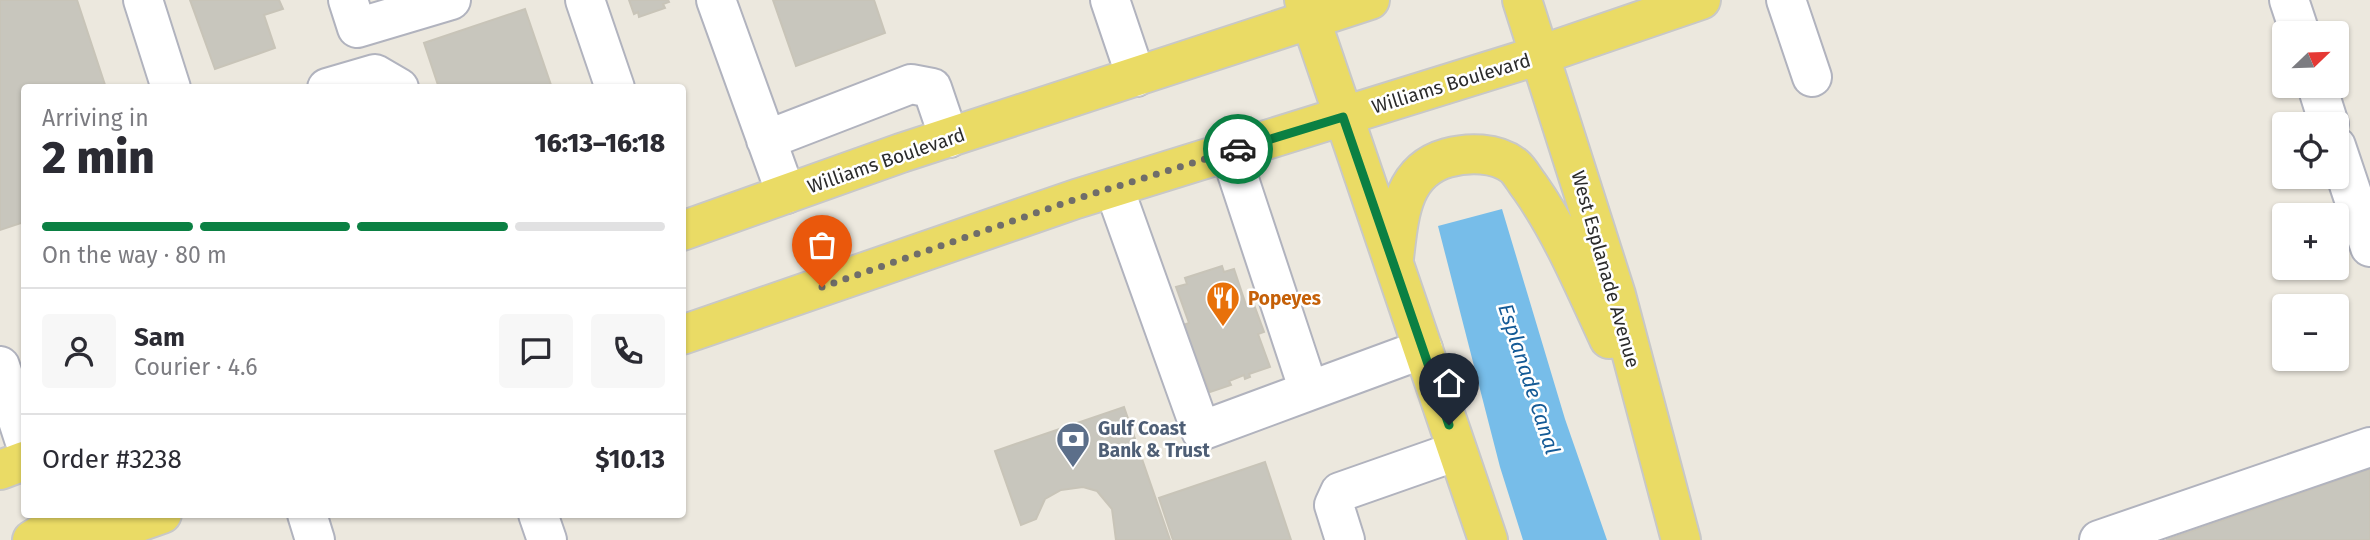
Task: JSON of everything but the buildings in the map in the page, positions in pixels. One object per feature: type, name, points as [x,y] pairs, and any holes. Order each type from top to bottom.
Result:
[{"type":"main road","name":"Williams Boulevard","points":[[686,230],[949,138],[1136,77],[1307,10],[1370,0]]},
{"type":"main road","name":"West Esplanade Avenue","points":[[1522,0],[1616,295],[1681,540]]},
{"type":"main road","name":"Williams Boulevard","points":[[686,334],[1114,188],[1541,55],[1701,0]]},
{"type":"main road","points":[[1307,10],[1488,540]]},
{"type":"main road","points":[[1394,263],[1399,218],[1408,188],[1429,163],[1459,154],[1494,156],[1515,167],[1550,216],[1650,423]]},
{"type":"main road","points":[[0,470],[21,462]]},
{"type":"main road","points":[[32,540],[68,518]]},
{"type":"main road","points":[[86,540],[150,518]]},
{"type":"street","points":[[143,0],[170,84]]},
{"type":"street","points":[[348,0],[357,28],[452,0]]},
{"type":"street","points":[[585,0],[614,84]]},
{"type":"street","points":[[716,0],[786,194]]},
{"type":"street","points":[[1110,0],[1136,77]]},
{"type":"street","points":[[1786,0],[1812,77]]},
{"type":"street","points":[[2289,0],[2296,21]]},
{"type":"street","points":[[343,84],[374,74],[391,84]]},
{"type":"street","points":[[766,140],[911,84],[932,89],[949,138]]},
{"type":"street","points":[[1230,152],[1309,391]]},
{"type":"street","points":[[2349,152],[2370,247]]},
{"type":"street","points":[[1114,188],[1201,431],[1423,349]]},
{"type":"street","points":[[0,366],[21,430]]},
{"type":"street","points":[[2099,540],[2370,447]]},
{"type":"street","points":[[1345,540],[1334,505],[1340,492],[1457,451]]},
{"type":"street","points":[[308,518],[315,540]]},
{"type":"street","points":[[539,518],[547,540]]},
{"type":"water","name":"Esplanade Canal","points":[[1502,209],[1565,419],[1607,540],[1523,540],[1500,467],[1438,226]]},
{"type":"way so far","points":[[822,287],[1076,199],[1238,149]]},
{"type":"place","name":"Popeyes","points":[[1223,328]]},
{"type":"place","name":"Gulf Coast Bank & Trust","points":[[1073,469]]},
{"type":"route","points":[[1238,149],[1343,117],[1449,425]]}]
